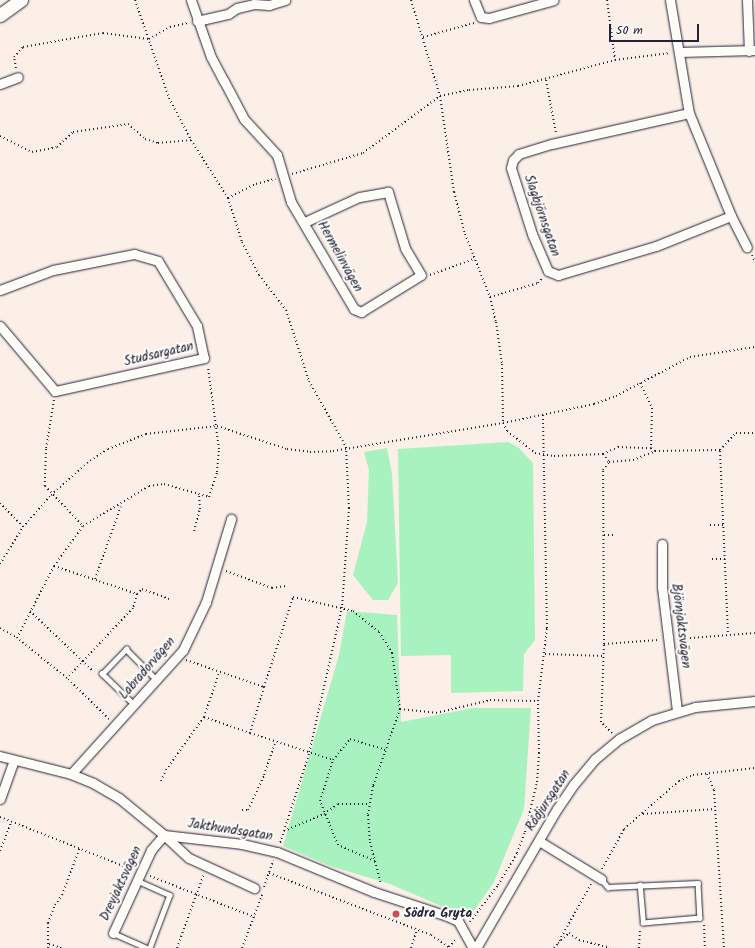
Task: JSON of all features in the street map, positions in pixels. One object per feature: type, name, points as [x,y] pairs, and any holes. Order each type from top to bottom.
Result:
[{"type":"street","points":[[0,15],[21,0]]},
{"type":"street","name":"Hermelinvägen","points":[[191,0],[197,21],[211,57],[244,119],[277,155],[285,176],[292,202],[305,222],[310,235],[354,310],[361,312],[420,275],[405,248],[388,192],[359,197],[305,222]]},
{"type":"street","points":[[197,21],[228,14],[237,8],[254,4],[269,5],[285,0]]},
{"type":"street","points":[[474,0],[481,17],[488,18],[554,0]]},
{"type":"street","points":[[670,0],[689,113],[731,216],[747,247]]},
{"type":"street","points":[[679,52],[752,50],[747,0]]},
{"type":"street","points":[[0,84],[18,77]]},
{"type":"street","name":"Slagbjörnsgatan","points":[[689,113],[558,142],[519,154],[512,160],[511,168],[532,234],[548,271],[558,274],[648,248],[731,216]]},
{"type":"street","name":"Studsargatan","points":[[0,290],[53,270],[134,254],[158,261],[197,326],[204,358],[55,391]]},
{"type":"street","points":[[0,326],[55,391]]},
{"type":"street","name":"Labradorvägen","points":[[71,774],[177,657],[193,632],[216,568],[231,519]]},
{"type":"street","name":"Björnjaktsvägen","points":[[662,544],[661,574],[677,711]]},
{"type":"street","name":"Rådjursgatan","points":[[476,948],[574,784],[595,759],[619,739],[652,720],[677,711],[717,704],[755,701]]},
{"type":"street","points":[[0,756],[71,774],[119,798],[190,858],[206,867],[254,888]]},
{"type":"street","points":[[0,800],[14,760]]},
{"type":"street","name":"Jakthundsgatan","points":[[164,835],[242,844],[277,852],[384,895],[458,921],[473,948]]},
{"type":"street","name":"Drevjaktsvägen","points":[[113,933],[151,850],[164,835]]},
{"type":"street","points":[[539,841],[599,878]]},
{"type":"lane","points":[[134,705],[102,674],[126,649],[157,680]]},
{"type":"lane","points":[[139,876],[170,895],[150,948]]},
{"type":"lane","points":[[599,878],[608,887],[640,885],[698,883],[700,918],[644,923],[640,885]]},
{"type":"lane","points":[[113,933],[146,948]]},
{"type":"path","points":[[135,0],[169,98],[191,140],[228,198],[242,242],[259,275],[286,310],[308,381],[346,447],[349,508],[342,607],[309,754],[269,874],[417,929],[449,948],[485,905],[508,869],[525,832],[536,782],[539,753],[538,701],[547,628],[543,416]]},
{"type":"path","points":[[412,0],[440,96],[454,192],[474,259],[490,297],[496,322],[502,364],[504,423],[507,431],[535,453],[603,454],[618,447],[651,448],[656,451]]},
{"type":"path","points":[[607,0],[615,60]]},
{"type":"path","points":[[423,37],[475,23],[481,17]]},
{"type":"path","points":[[18,77],[14,57],[24,47],[103,33],[149,39],[170,27],[197,21]]},
{"type":"path","points":[[228,198],[256,184],[363,153],[440,96],[469,90],[518,86],[546,80],[615,60],[679,52]]},
{"type":"path","points":[[546,80],[558,142]]},
{"type":"path","points":[[0,136],[32,152],[57,147],[73,132],[128,124],[144,139],[158,143],[191,140]]},
{"type":"path","points":[[420,275],[436,275],[474,259]]},
{"type":"path","points":[[490,297],[538,283],[548,271]]},
{"type":"path","points":[[0,564],[23,527],[51,495],[87,463],[108,449],[158,431],[217,426],[287,449],[322,452],[504,423],[543,416],[594,404],[640,383],[690,357],[755,347]]},
{"type":"path","points":[[17,638],[54,566],[83,526],[149,486],[164,484],[209,497],[218,460],[217,426],[210,374],[204,358]]},
{"type":"path","points":[[640,383],[652,408],[651,448]]},
{"type":"path","points":[[55,391],[46,449],[45,486],[51,495],[83,526]]},
{"type":"path","points":[[728,635],[720,450],[736,433],[755,433]]},
{"type":"path","points":[[619,739],[601,722],[604,656],[603,470],[609,462],[633,460],[656,451],[720,450]]},
{"type":"path","points":[[603,454],[609,462]]},
{"type":"path","points":[[194,531],[200,509],[199,494]]},
{"type":"path","points":[[0,503],[23,527]]},
{"type":"path","points":[[94,580],[121,504]]},
{"type":"path","points":[[710,525],[723,525]]},
{"type":"path","points":[[604,535],[615,535]]},
{"type":"path","points":[[712,559],[725,559]]},
{"type":"path","points":[[54,566],[138,594]]},
{"type":"path","points":[[216,568],[272,588],[286,586]]},
{"type":"path","points":[[67,678],[133,608],[138,594],[142,589],[170,599]]},
{"type":"path","points":[[250,733],[293,597],[342,607],[368,621],[386,642],[395,665],[400,709],[385,750],[370,804],[368,825],[384,895]]},
{"type":"path","points":[[30,611],[96,673],[102,674]]},
{"type":"path","points":[[0,628],[17,638],[67,678],[115,725]]},
{"type":"path","points":[[604,644],[755,633]]},
{"type":"path","points":[[545,654],[604,656]]},
{"type":"path","points":[[177,657],[219,673],[264,687]]},
{"type":"path","points":[[161,781],[166,770],[204,717],[219,673]]},
{"type":"path","points":[[400,709],[436,713],[490,700],[538,701]]},
{"type":"path","points":[[204,717],[276,741],[309,754],[333,760]]},
{"type":"path","points":[[375,861],[338,846],[320,801],[333,760],[350,740],[385,750]]},
{"type":"path","points":[[242,810],[248,810],[264,775],[276,741]]},
{"type":"path","points":[[554,948],[599,878],[624,829],[679,781],[693,775],[755,768]]},
{"type":"path","points":[[707,774],[714,790],[724,948]]},
{"type":"path","points":[[284,832],[324,814],[338,804],[370,804]]},
{"type":"path","points":[[641,814],[715,809]]},
{"type":"path","points":[[0,817],[80,848],[139,876],[196,893],[254,917],[242,948]]},
{"type":"path","points":[[0,851],[12,822]]},
{"type":"path","points":[[48,948],[50,944],[48,923],[55,905],[62,895],[80,848]]},
{"type":"path","points":[[177,948],[206,867]]},
{"type":"path","points":[[700,918],[704,926],[705,948]]},
{"type":"path","points":[[639,948],[640,927],[644,923]]},
{"type":"path","points":[[411,948],[417,929]]},
{"type":"path","points":[[558,943],[569,933],[579,940],[610,948]]},
{"type":"path","points":[[50,944],[61,948]]},
{"type":"green space","points":[[508,442],[519,448],[533,463],[535,640],[524,654],[523,691],[451,693],[451,655],[401,656],[398,449]]},
{"type":"green space","points":[[387,448],[392,474],[398,583],[388,600],[373,600],[353,575],[367,522],[369,470],[364,452]]},
{"type":"green space","points":[[347,611],[397,615],[401,722],[473,708],[531,708],[524,809],[494,882],[469,918],[390,884],[330,866],[283,846],[339,655]]},
{"type":"place","name":"Södra Gryta","points":[[396,914]]}]
